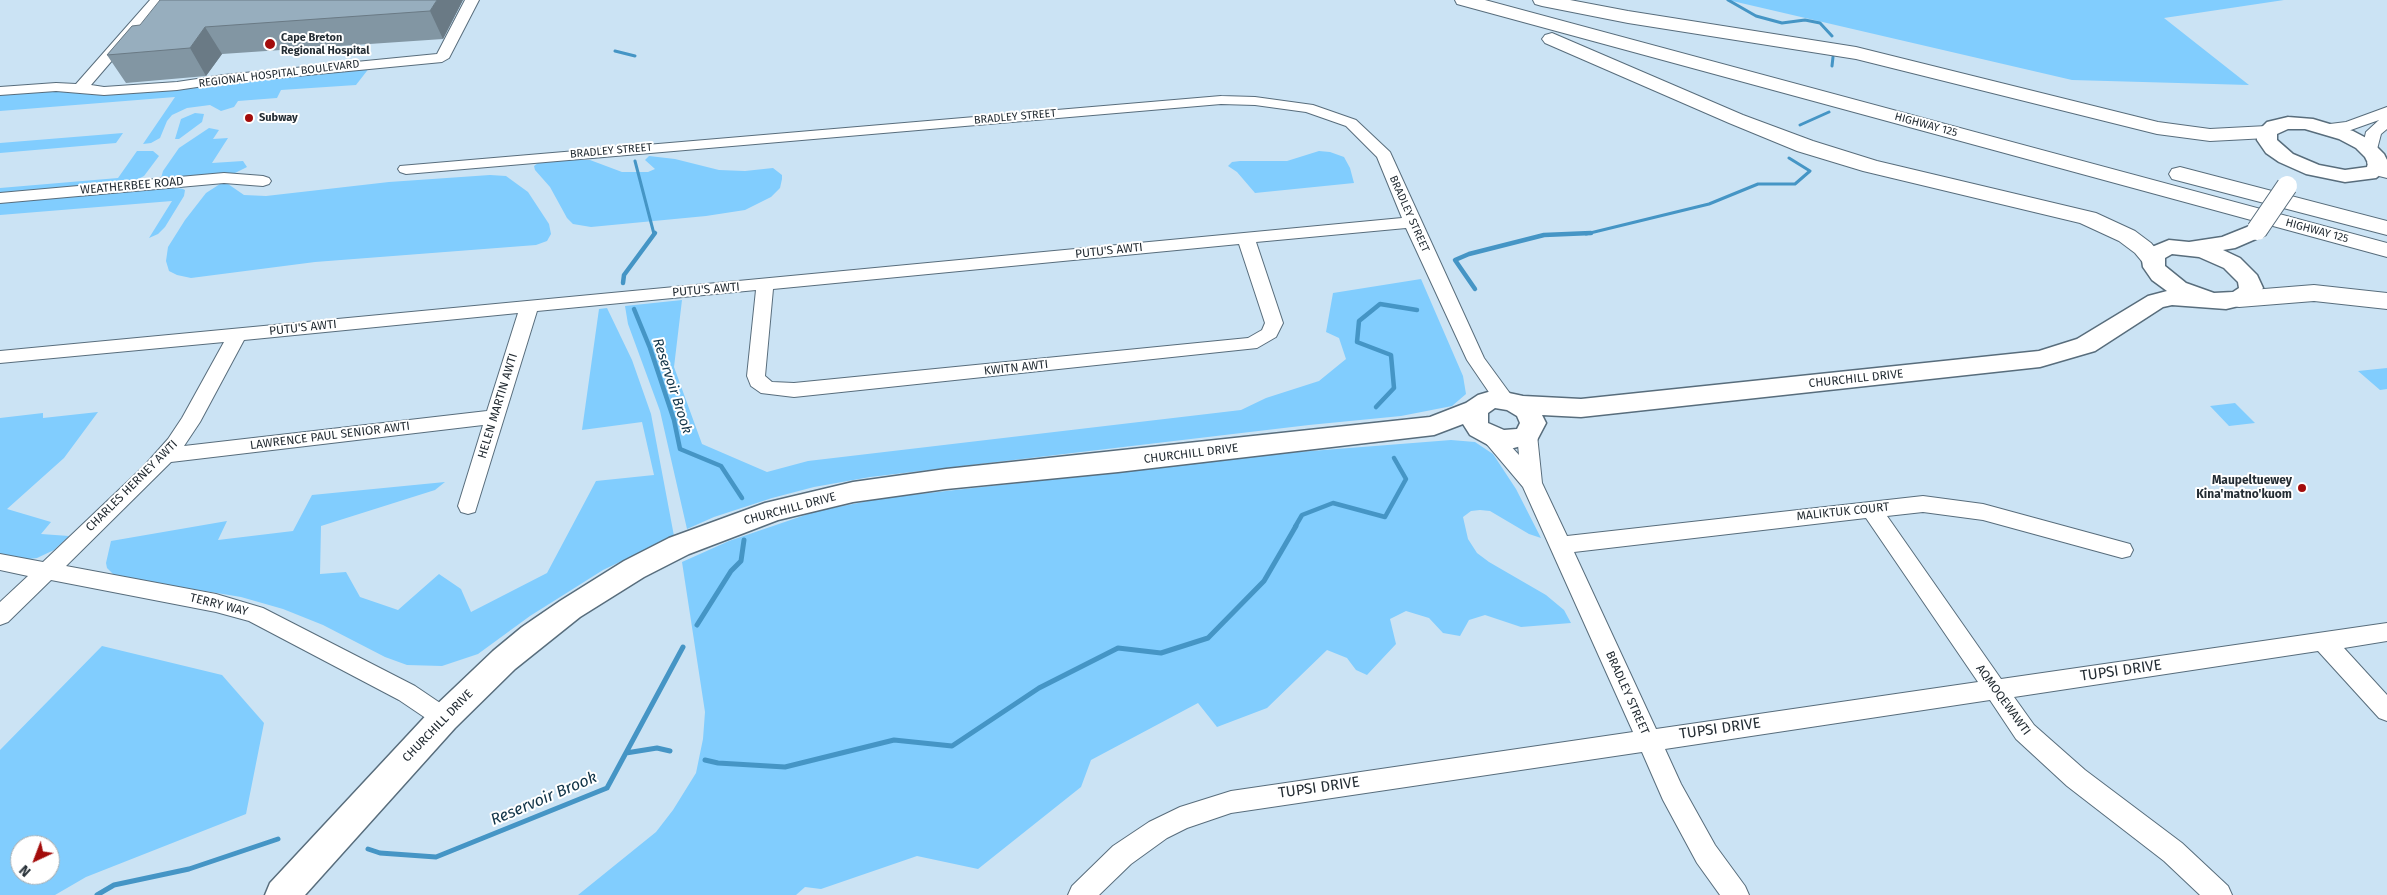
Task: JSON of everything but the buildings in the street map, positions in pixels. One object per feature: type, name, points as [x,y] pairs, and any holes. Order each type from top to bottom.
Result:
[{"type":"highway","points":[[1451,0],[1526,28],[1736,119],[1806,146],[1871,166],[2072,214],[2102,223],[2127,236],[2143,248],[2154,263]]},
{"type":"highway","name":"HIGHWAY 125","points":[[1464,0],[2387,250]]},
{"type":"highway","name":"HIGHWAY 125","points":[[1515,0],[2387,228]]},
{"type":"highway","points":[[1542,0],[1628,18],[1856,53],[1983,83],[2157,128],[2210,135],[2267,132]]},
{"type":"highway","points":[[2244,289],[2387,300]]},
{"type":"main road","points":[[2244,289],[2249,252],[2257,230],[2287,186],[2307,177],[2329,174],[2358,176],[2369,174],[2376,170],[2378,162],[2346,135],[2326,128],[2306,123],[2288,123],[2274,126],[2267,132],[2267,140],[2286,158],[2329,174]]},
{"type":"main road","points":[[2286,158],[2287,186]]},
{"type":"main road","points":[[2211,300],[2178,288],[2160,275],[2154,263],[2161,250],[2169,247],[2190,248],[2227,243],[2257,230]]},
{"type":"main road","points":[[2190,248],[2218,256],[2232,263],[2244,289]]},
{"type":"main road","name":"CHURCHILL DRIVE","points":[[2123,322],[2139,298],[2154,263]]},
{"type":"main road","name":"CHURCHILL DRIVE","points":[[282,895],[444,718],[504,660],[570,609],[634,569],[679,546],[775,510],[852,492],[892,486],[1434,426],[1507,413],[1581,408],[2040,359],[2086,345],[2151,304],[2163,299],[2211,300],[2244,289]]},
{"type":"main road","points":[[1488,435],[1475,422],[1507,413]]},
{"type":"main road","name":"CHURCHILL DRIVE","points":[[1434,426],[1510,440],[1507,413]]},
{"type":"street","points":[[80,89],[157,0]]},
{"type":"street","name":"REGIONAL HOSPITAL BOULEVARD","points":[[0,90],[56,87],[104,91],[177,86],[261,75],[442,58],[472,0]]},
{"type":"street","name":"BRADLEY STREET","points":[[406,169],[1212,100],[1255,101],[1308,108],[1351,123],[1384,155],[1412,222],[1476,360],[1507,413],[1532,483],[1648,740],[1688,824],[1706,854],[1736,895]]},
{"type":"street","points":[[2326,128],[2348,126],[2387,112]]},
{"type":"street","points":[[2378,162],[2374,132],[2387,121]]},
{"type":"street","name":"WEATHERBEE ROAD","points":[[0,198],[224,178],[263,181]]},
{"type":"street","name":"PUTU'S AWTI","points":[[0,358],[1412,222]]},
{"type":"street","name":"KWITN AWTI","points":[[764,284],[756,376],[758,381],[768,388],[794,390],[1250,344],[1270,333],[1274,323],[1246,238]]},
{"type":"street","name":"HELEN MARTIN AWTI","points":[[468,506],[529,307]]},
{"type":"street","name":"CHARLES HERNEY AWTI","points":[[0,616],[165,455],[190,422],[237,335]]},
{"type":"street","name":"LAWRENCE PAUL SENIOR AWTI","points":[[165,455],[495,417]]},
{"type":"street","name":"BRADLEY STREET","points":[[1488,435],[1532,483]]},
{"type":"street","name":"MALIKTUK COURT","points":[[1560,544],[1917,504],[1964,508],[2122,550]]},
{"type":"street","name":"AQMOQEWAWTI","points":[[1871,509],[2015,719],[2042,749],[2099,796],[2173,852],[2219,895]]},
{"type":"street","name":"TERRY WAY","points":[[0,562],[216,603],[255,614],[407,693],[444,718]]},
{"type":"street","name":"TUPSI DRIVE","points":[[1081,895],[1122,855],[1152,834],[1180,819],[1231,802],[2387,632]]},
{"type":"street","points":[[2323,641],[2387,711]]},
{"type":"shaded area","points":[[1728,0],[2284,0],[2164,18],[2249,85],[2072,80]]},
{"type":"shaded area","points":[[370,67],[356,85],[281,90],[277,98],[238,101],[234,107],[221,111],[210,105],[187,108],[172,115],[167,121],[160,138],[151,143],[143,144],[175,97],[0,111],[0,95],[54,91],[103,95],[178,90]]},
{"type":"shaded area","points":[[195,113],[204,114],[202,122],[179,139],[175,139],[181,119]]},
{"type":"shaded area","points":[[209,128],[219,130],[213,139],[228,138],[212,163],[243,161],[247,167],[233,174],[161,178],[163,171],[179,148]]},
{"type":"shaded area","points":[[123,133],[116,143],[0,153],[0,143]]},
{"type":"shaded area","points":[[137,151],[153,151],[159,156],[144,176],[132,182],[0,194],[0,188],[118,178]]},
{"type":"shaded area","points":[[1319,151],[1330,152],[1344,157],[1350,168],[1354,183],[1255,193],[1237,172],[1228,166],[1232,162],[1240,161],[1287,161]]},
{"type":"shaded area","points":[[649,156],[675,159],[719,170],[745,171],[773,168],[782,175],[782,179],[780,188],[771,197],[745,210],[706,216],[591,227],[573,224],[567,218],[550,187],[535,170],[534,166],[548,160],[590,160],[622,172],[648,172],[655,169],[645,160]]},
{"type":"shaded area","points":[[490,175],[506,176],[528,192],[549,224],[551,234],[547,241],[536,245],[315,262],[191,278],[169,271],[166,261],[168,247],[185,220],[206,193],[220,184],[228,184],[244,195],[266,196],[389,182]]},
{"type":"shaded area","points":[[173,187],[185,190],[184,196],[165,227],[158,234],[149,238],[172,201],[0,215],[0,202]]},
{"type":"shaded area","points":[[1421,279],[1463,376],[1466,394],[1452,406],[1401,416],[1309,425],[870,477],[814,487],[772,498],[714,517],[687,529],[660,411],[628,324],[625,306],[682,300],[674,367],[702,444],[767,472],[808,461],[1241,410],[1266,398],[1319,381],[1346,359],[1339,338],[1326,332],[1333,293]]},
{"type":"shaded area","points":[[607,308],[632,360],[651,414],[674,536],[603,570],[530,616],[478,654],[442,666],[407,665],[385,657],[323,625],[283,609],[241,597],[115,576],[107,568],[106,563],[111,541],[227,521],[218,540],[293,531],[312,495],[445,482],[435,490],[321,526],[320,574],[346,572],[360,597],[398,610],[439,574],[461,589],[471,612],[547,573],[596,481],[654,475],[642,422],[582,430],[599,309]]},
{"type":"shaded area","points":[[2387,368],[2387,389],[2380,390],[2358,371]]},
{"type":"shaded area","points":[[2235,403],[2255,423],[2229,426],[2210,406]]},
{"type":"shaded area","points":[[98,412],[64,458],[7,509],[51,522],[41,534],[69,536],[54,550],[37,558],[29,559],[0,555],[0,418],[43,413],[43,418]]},
{"type":"shaded area","points":[[1451,440],[1475,442],[1493,454],[1516,489],[1541,538],[1529,534],[1490,511],[1471,511],[1463,517],[1468,539],[1477,553],[1546,595],[1564,610],[1571,623],[1521,627],[1485,615],[1469,620],[1460,636],[1443,633],[1429,618],[1406,611],[1390,619],[1396,644],[1367,675],[1356,670],[1347,658],[1327,650],[1267,708],[1217,727],[1198,703],[1091,760],[1081,787],[978,869],[917,856],[821,889],[805,887],[796,895],[578,895],[656,832],[673,810],[696,773],[703,739],[705,712],[682,562],[729,541],[817,511],[884,498],[1286,453]]},
{"type":"shaded area","points":[[102,646],[222,675],[264,723],[246,814],[86,877],[55,895],[0,895],[0,750]]},
{"type":"waterway","points":[[1728,0],[1756,16],[1782,23],[1805,20],[1820,23],[1832,36]]},
{"type":"waterway","name":"Reservoir Brook","points":[[615,51],[635,56]]},
{"type":"waterway","points":[[1832,66],[1833,57]]},
{"type":"waterway","points":[[1800,125],[1829,112]]},
{"type":"waterway","points":[[1590,233],[1709,204],[1758,184],[1795,184],[1810,171],[1789,158]]},
{"type":"waterway","name":"Reservoir Brook","points":[[635,161],[654,234]]},
{"type":"waterway","name":"Reservoir Brook","points":[[623,283],[624,275],[655,233]]},
{"type":"waterway","points":[[1475,289],[1455,260],[1469,254],[1544,235],[1590,233]]},
{"type":"waterway","points":[[1586,234],[1590,233]]},
{"type":"waterway","points":[[1376,407],[1394,388],[1391,355],[1357,342],[1359,321],[1380,304],[1417,310]]},
{"type":"waterway","name":"Reservoir Brook","points":[[634,309],[650,348],[674,420],[680,449],[721,466],[742,498]]},
{"type":"waterway","points":[[1295,527],[1302,515],[1333,503],[1385,517],[1406,479],[1394,458]]},
{"type":"waterway","points":[[705,760],[718,763],[785,767],[894,740],[952,746],[1039,688],[1118,648],[1161,653],[1208,638],[1264,581],[1296,526]]},
{"type":"waterway","name":"Reservoir Brook","points":[[697,625],[731,571],[741,561],[744,540]]},
{"type":"waterway","name":"Reservoir Brook","points":[[368,849],[380,853],[436,857],[607,788],[683,647]]},
{"type":"waterway","points":[[626,753],[657,748],[670,751]]},
{"type":"waterway","name":"Reservoir Brook","points":[[97,895],[114,885],[189,869],[278,839]]},
{"type":"place","name":"Cape Breton Regional Hospital","points":[[270,44]]},
{"type":"place","name":"Subway","points":[[249,118]]},
{"type":"place","name":"Maupeltuewey Kina'matno'kuom","points":[[2302,488]]}]
